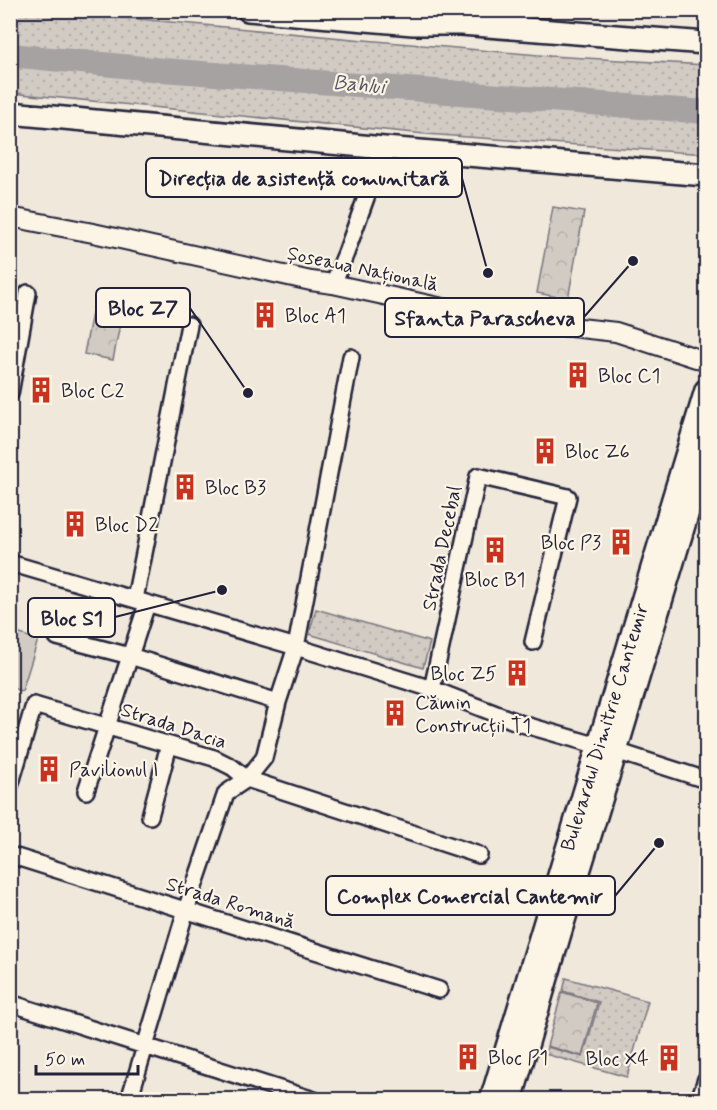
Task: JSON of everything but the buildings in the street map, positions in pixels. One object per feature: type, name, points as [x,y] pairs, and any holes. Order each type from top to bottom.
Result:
[{"type":"main road","points":[[249,10],[434,15],[461,24],[706,43]]},
{"type":"main road","points":[[10,113],[706,175]]},
{"type":"main road","name":"Bulevardul Dimitrie Cantemir","points":[[511,1100],[586,848],[607,749],[706,390]]},
{"type":"main road","name":"Bulevardul Dimitrie Cantemir","points":[[491,1100],[706,452]]},
{"type":"street","points":[[333,284],[384,148]]},
{"type":"street","name":"Șoseaua Națională","points":[[10,217],[497,319],[616,332],[696,358],[706,359]]},
{"type":"street","points":[[10,394],[28,293]]},
{"type":"street","points":[[86,791],[130,656],[189,325]]},
{"type":"street","points":[[129,1100],[186,910],[226,793],[247,779],[264,758],[278,702],[296,647],[351,357]]},
{"type":"street","name":"Strada Decebal","points":[[432,689],[478,476],[568,497],[533,642]]},
{"type":"street","points":[[10,562],[432,689],[522,724],[706,780]]},
{"type":"street","points":[[57,637],[130,656],[278,702]]},
{"type":"street","name":"Strada Dacia","points":[[10,786],[33,705],[214,758],[232,766],[247,779],[479,855]]},
{"type":"street","points":[[150,816],[170,745]]},
{"type":"street","name":"Strada Romană","points":[[10,855],[439,990]]},
{"type":"street","points":[[10,1003],[314,1100]]},
{"type":"street","points":[[699,1100],[706,1079]]},
{"type":"green space","points":[[11,10],[52,11],[550,56],[706,65],[706,154],[425,134],[11,93]]},
{"type":"green space","points":[[553,207],[584,212],[568,299],[537,293]]},
{"type":"green space","points":[[93,308],[122,314],[113,360],[84,354]]},
{"type":"green space","points":[[316,609],[430,642],[423,668],[309,634]]},
{"type":"green space","points":[[11,631],[38,640],[22,691],[11,688]]},
{"type":"green space","points":[[566,978],[648,1001],[627,1077],[545,1054],[547,1047],[583,1057],[599,1002],[563,991]]},
{"type":"green space","points":[[562,992],[597,1003],[582,1056],[547,1046]]},
{"type":"waterway","name":"Bahlui","points":[[10,55],[163,70],[706,112]]},
{"type":"place","name":"Sfanta Parascheva","points":[[633,261]]},
{"type":"place","name":"Direcția de asistență comunitară","points":[[488,273]]},
{"type":"place","name":"Bloc A1","points":[[265,315]]},
{"type":"place","name":"Bloc C1","points":[[578,375]]},
{"type":"place","name":"Bloc C2","points":[[41,390]]},
{"type":"place","name":"Bloc Z7","points":[[248,393]]},
{"type":"place","name":"Bloc Z6","points":[[545,451]]},
{"type":"place","name":"Bloc B3","points":[[185,487]]},
{"type":"place","name":"Bloc D2","points":[[75,524]]},
{"type":"place","name":"Bloc P3","points":[[621,542]]},
{"type":"place","name":"Bloc B1","points":[[495,550]]},
{"type":"place","name":"Bloc S1","points":[[222,590]]},
{"type":"place","name":"Bloc Z5","points":[[517,673]]},
{"type":"place","name":"Cămin Construcții T1","points":[[395,713]]},
{"type":"place","name":"Pavilionul I","points":[[49,769]]},
{"type":"place","name":"Complex Comercial Cantemir","points":[[659,843]]},
{"type":"place","name":"Bloc P1","points":[[468,1057]]},
{"type":"place","name":"Bloc X4","points":[[669,1058]]}]
